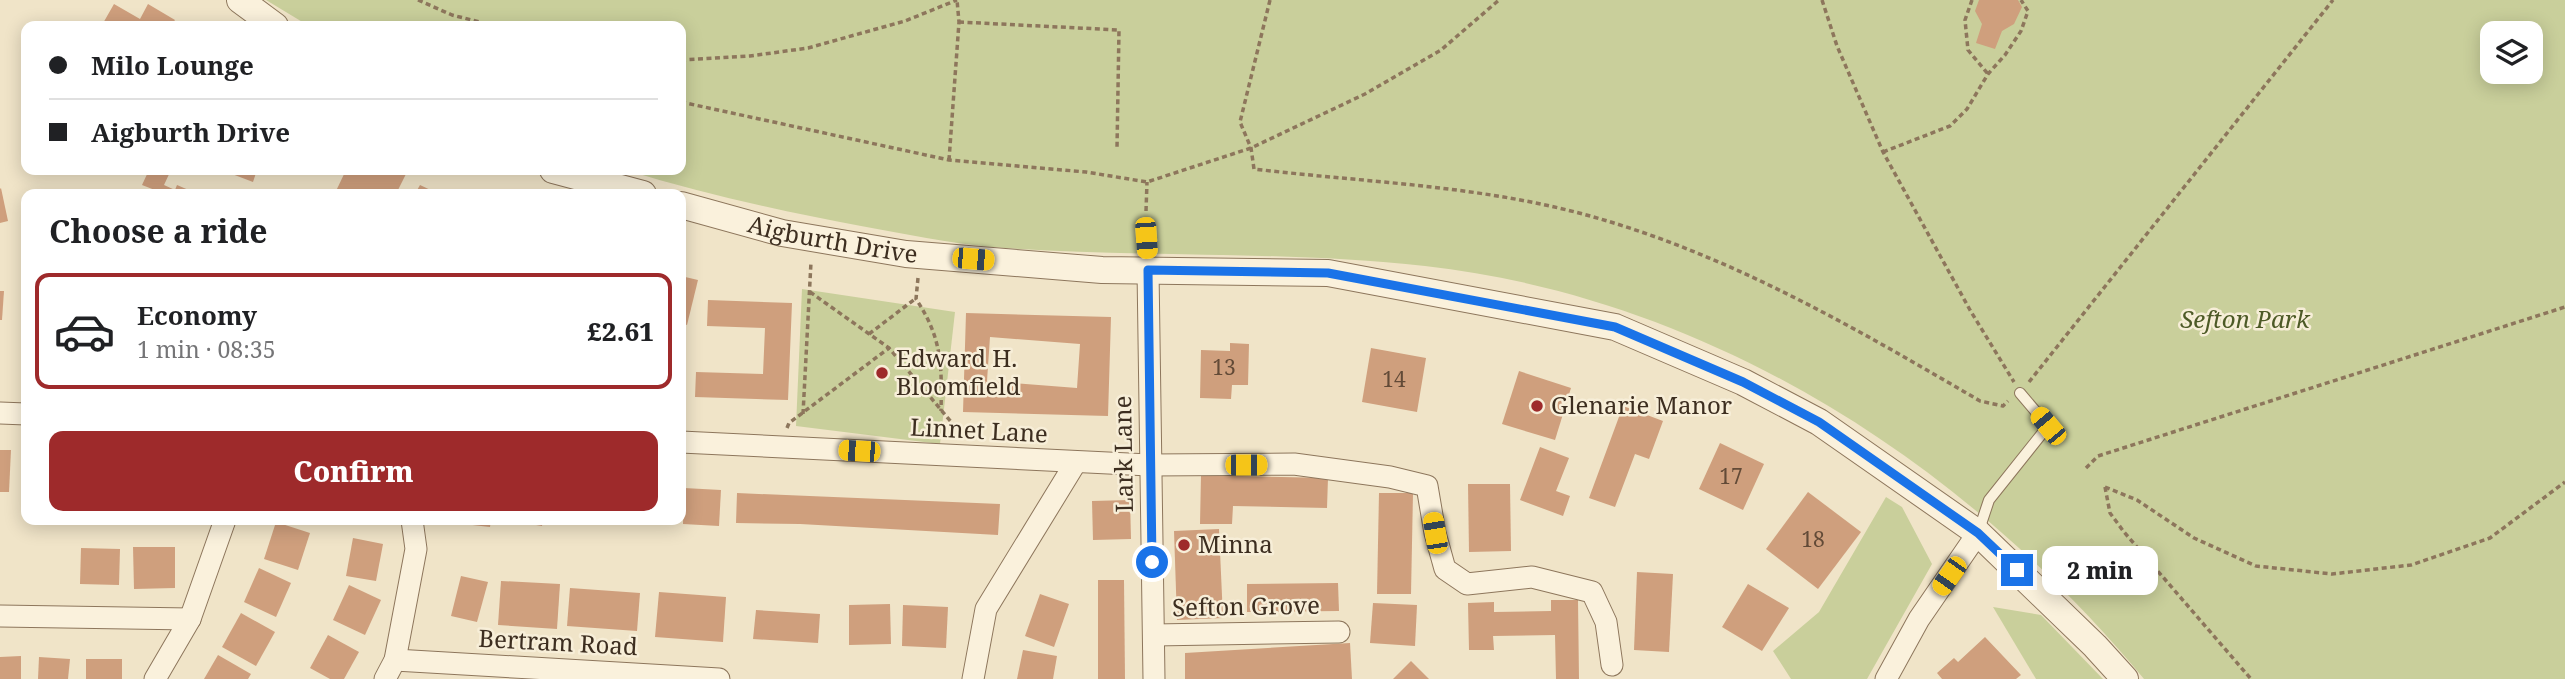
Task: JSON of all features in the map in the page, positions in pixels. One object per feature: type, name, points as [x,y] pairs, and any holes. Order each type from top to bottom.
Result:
[{"type":"street","points":[[240,0],[268,21]]},
{"type":"street","points":[[571,175],[624,189]]},
{"type":"street","name":"Aigburth Drive","points":[[686,206],[782,233],[906,254],[1102,270],[1328,273],[1615,327],[1743,382],[1819,422],[1978,533],[2095,646],[2125,679]]},
{"type":"street","name":"Lark Lane","points":[[1148,270],[1154,679]]},
{"type":"street","points":[[0,413],[21,414]]},
{"type":"street","name":"Linnet Lane","points":[[686,442],[1149,466],[1294,464],[1390,477],[1427,486],[1444,569],[1467,584],[1532,577],[1592,592],[1606,622],[1612,665]]},
{"type":"street","points":[[973,679],[986,609],[1076,462]]},
{"type":"street","points":[[155,679],[190,619],[223,525]]},
{"type":"street","points":[[390,669],[416,548],[413,525]]},
{"type":"street","points":[[1886,679],[1919,619],[1978,533]]},
{"type":"street","points":[[0,616],[190,619]]},
{"type":"street","name":"Sefton Grove","points":[[1154,635],[1339,632]]},
{"type":"street","name":"Bertram Road","points":[[390,669],[719,679]]},
{"type":"lane","points":[[1145,226],[1148,270]]},
{"type":"lane","points":[[1978,533],[1989,500],[2048,426],[2020,393]]},
{"type":"path","points":[[418,0],[452,15],[475,21]]},
{"type":"path","points":[[686,61],[808,48],[855,36],[957,0],[959,23],[949,160]]},
{"type":"path","points":[[1270,0],[1240,122],[1251,148],[1254,169],[1405,182],[1479,193],[1578,213],[1614,224],[1716,259],[1831,315],[1980,401],[2003,406],[2020,393],[2333,0]]},
{"type":"path","points":[[686,103],[949,160],[1086,172],[1147,182],[1251,148],[1365,94],[1441,51],[1499,0]]},
{"type":"path","points":[[1822,0],[1837,46],[1883,152],[1970,310],[2020,393]]},
{"type":"path","points":[[1972,0],[1965,20],[1968,50],[1988,74]]},
{"type":"path","points":[[1883,152],[1950,126],[1967,110],[1988,74],[2021,31],[2028,11],[2021,0]]},
{"type":"path","points":[[959,23],[1119,30],[1116,148]]},
{"type":"path","points":[[1145,226],[1147,182]]},
{"type":"path","points":[[803,414],[812,238]]},
{"type":"path","points":[[810,292],[890,348],[963,436],[960,456]]},
{"type":"path","points":[[869,334],[916,299],[928,317],[942,364],[941,412]]},
{"type":"path","points":[[2086,468],[2098,456],[2565,307]]},
{"type":"path","points":[[783,447],[789,423],[890,348]]},
{"type":"path","points":[[2251,679],[2124,532],[2110,513],[2105,487],[2137,500],[2194,538],[2256,566],[2332,574],[2411,565],[2490,538],[2565,482]]},
{"type":"green space","name":"Sefton Park","points":[[266,0],[2565,0],[2565,679],[2144,679],[2073,600],[1996,527],[1912,461],[1824,403],[1730,354],[1632,314],[1530,284],[1425,266],[1371,261],[992,247],[910,235],[772,208],[643,175],[686,175],[686,21],[301,21]]},
{"type":"green space","points":[[802,289],[955,312],[940,444],[796,426]]},
{"type":"green space","points":[[1886,497],[1902,507],[1932,564],[1867,679],[1791,679],[1773,651],[1819,612]]},
{"type":"green space","points":[[1993,607],[2041,615],[2103,679],[2036,679]]},
{"type":"building","points":[[1979,0],[2018,0],[2022,7],[2014,24],[2002,31],[1995,49],[1976,43],[1982,24],[1975,11]]},
{"type":"building","points":[[114,4],[140,19],[148,4],[175,20],[174,21],[104,21]]},
{"type":"building","points":[[147,175],[169,175],[164,185],[173,189],[152,189],[142,185]]},
{"type":"building","points":[[235,175],[255,175],[253,182]]},
{"type":"building","points":[[344,175],[406,175],[398,189],[337,189]]},
{"type":"building","points":[[0,189],[8,221],[0,223]]},
{"type":"building","points":[[686,277],[698,280],[686,325]]},
{"type":"building","points":[[0,291],[4,291],[2,320],[0,320]]},
{"type":"building","points":[[708,300],[792,303],[788,400],[695,397],[696,372],[763,374],[765,328],[707,326]]},
{"type":"building","points":[[966,313],[1111,317],[1108,416],[963,412]],"holes":[[[990,337],[1080,344],[1077,388],[987,381]]]},
{"type":"building","points":[[1230,343],[1249,344],[1248,385],[1232,385],[1231,399],[1200,398],[1201,350],[1230,351]]},
{"type":"building","points":[[1371,348],[1426,358],[1417,412],[1362,402]]},
{"type":"building","name":"Glenarie Manor","points":[[1519,371],[1571,388],[1555,440],[1502,424]]},
{"type":"building","points":[[1623,406],[1663,421],[1649,459],[1635,454],[1615,507],[1589,498]]},
{"type":"building","points":[[1720,443],[1764,464],[1743,510],[1699,489]]},
{"type":"building","points":[[1540,447],[1569,458],[1556,491],[1570,496],[1563,516],[1520,500]]},
{"type":"building","points":[[0,450],[11,450],[9,492],[0,492]]},
{"type":"building","points":[[1201,475],[1328,478],[1327,508],[1233,506],[1232,524],[1200,524]]},
{"type":"building","points":[[1468,484],[1510,484],[1511,551],[1469,552]]},
{"type":"building","points":[[686,488],[721,490],[719,526],[686,524]]},
{"type":"building","points":[[1808,492],[1861,532],[1818,589],[1766,549]]},
{"type":"building","points":[[737,493],[1000,504],[998,535],[736,523]]},
{"type":"building","points":[[1379,493],[1413,493],[1411,594],[1377,594]]},
{"type":"building","points":[[1130,500],[1131,539],[1093,540],[1092,501]]},
{"type":"building","points":[[275,525],[285,525],[310,533],[298,570],[264,559]]},
{"type":"building","points":[[1219,529],[1223,618],[1177,620],[1174,531]]},
{"type":"building","points":[[353,538],[383,544],[376,581],[346,576]]},
{"type":"building","points":[[133,547],[175,547],[175,588],[134,589]]},
{"type":"building","points":[[81,548],[120,549],[119,585],[80,584]]},
{"type":"building","points":[[259,568],[291,583],[276,617],[244,602]]},
{"type":"building","points":[[1637,572],[1673,574],[1669,652],[1634,650]]},
{"type":"building","points":[[461,576],[488,582],[477,622],[451,616]]},
{"type":"building","points":[[1098,580],[1124,580],[1125,679],[1098,679]]},
{"type":"building","points":[[501,581],[560,584],[557,629],[498,625]]},
{"type":"building","points":[[1338,583],[1339,611],[1247,612],[1247,584]]},
{"type":"building","points":[[1748,584],[1789,608],[1762,651],[1722,627]]},
{"type":"building","points":[[349,585],[381,600],[365,635],[333,620]]},
{"type":"building","points":[[570,588],[640,593],[637,631],[567,626]]},
{"type":"building","points":[[659,592],[726,597],[723,642],[655,637]]},
{"type":"building","points":[[1040,594],[1069,604],[1054,647],[1025,636]]},
{"type":"building","points":[[1551,600],[1578,600],[1579,679],[1556,679],[1555,635],[1493,636],[1494,650],[1469,650],[1468,603],[1494,602],[1494,612],[1551,611]]},
{"type":"building","points":[[1373,603],[1417,605],[1415,646],[1370,643]]},
{"type":"building","points":[[890,604],[891,644],[849,645],[849,605]]},
{"type":"building","points":[[903,605],[948,607],[946,648],[902,646]]},
{"type":"building","points":[[756,610],[820,614],[818,643],[753,639]]},
{"type":"building","points":[[241,613],[275,632],[256,666],[222,647]]},
{"type":"building","points":[[328,635],[359,652],[344,679],[330,679],[310,668]]},
{"type":"building","points":[[1985,637],[2021,675],[2016,679],[1942,679],[1937,673],[1954,658],[1958,662]]},
{"type":"building","points":[[1350,643],[1352,679],[1185,679],[1185,653]]},
{"type":"building","points":[[1023,650],[1057,656],[1053,679],[1017,679]]},
{"type":"building","points":[[218,655],[251,674],[248,679],[204,679]]},
{"type":"building","points":[[21,656],[21,679],[0,679],[0,657]]},
{"type":"building","points":[[39,657],[70,659],[68,679],[38,679]]},
{"type":"building","points":[[86,659],[122,659],[122,679],[86,679]]},
{"type":"building","points":[[1411,661],[1429,679],[1393,679]]},
{"type":"place","name":"Edward H. Bloomfield","points":[[882,373]]},
{"type":"place","name":"Glenarie Manor","points":[[1537,406]]},
{"type":"place","name":"Minna","points":[[1184,545]]},
{"type":"route","points":[[1152,562],[1148,270],[1328,273],[1615,327],[1743,382],[1819,422],[1978,533],[2017,570]]}]
